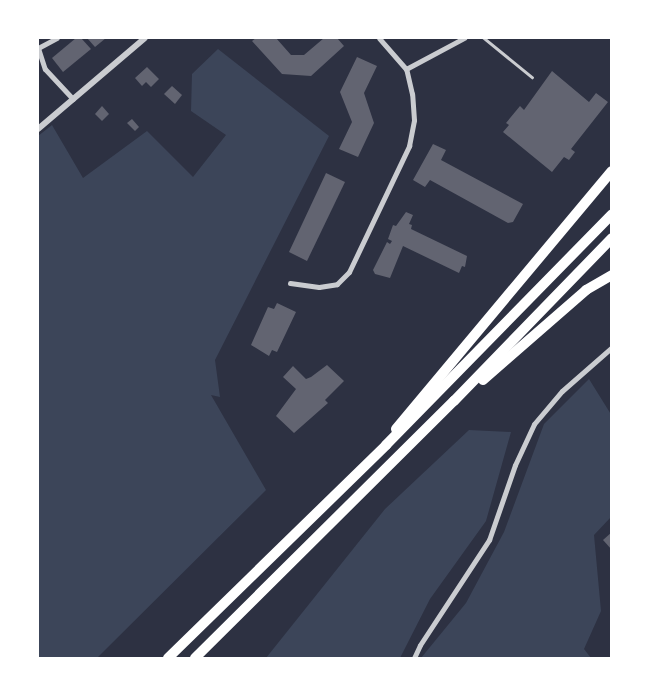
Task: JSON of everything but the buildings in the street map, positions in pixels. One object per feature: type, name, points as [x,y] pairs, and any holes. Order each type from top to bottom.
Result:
[{"type":"highway","points":[[386,445],[404,416],[612,171]]},
{"type":"highway","points":[[168,658],[386,445],[612,214]]},
{"type":"highway","points":[[195,658],[454,401],[612,238]]},
{"type":"highway","points":[[454,401],[471,391],[532,334],[586,290],[612,275]]},
{"type":"street","points":[[57,38],[38,48],[45,70],[73,98]]},
{"type":"street","points":[[38,129],[145,38]]},
{"type":"street","points":[[290,283],[319,287],[337,284],[349,272],[409,146],[414,120],[412,94],[406,70],[379,38]]},
{"type":"street","points":[[406,70],[464,38]]},
{"type":"street","points":[[414,658],[420,645],[489,540],[515,466],[534,424],[562,391],[612,347]]},
{"type":"lane","points":[[484,38],[532,77]]},
{"type":"shaded area","points":[[218,49],[329,136],[215,360],[220,397],[211,395],[266,490],[97,658],[38,658],[38,136],[52,125],[83,178],[147,131],[193,177],[226,135],[191,111],[192,74]]},
{"type":"shaded area","points":[[589,379],[612,416],[611,517],[594,535],[601,611],[584,649],[591,658],[421,658],[466,603],[504,532],[544,424]]},
{"type":"shaded area","points":[[469,430],[511,432],[486,521],[430,599],[400,658],[266,658],[385,509]]}]
